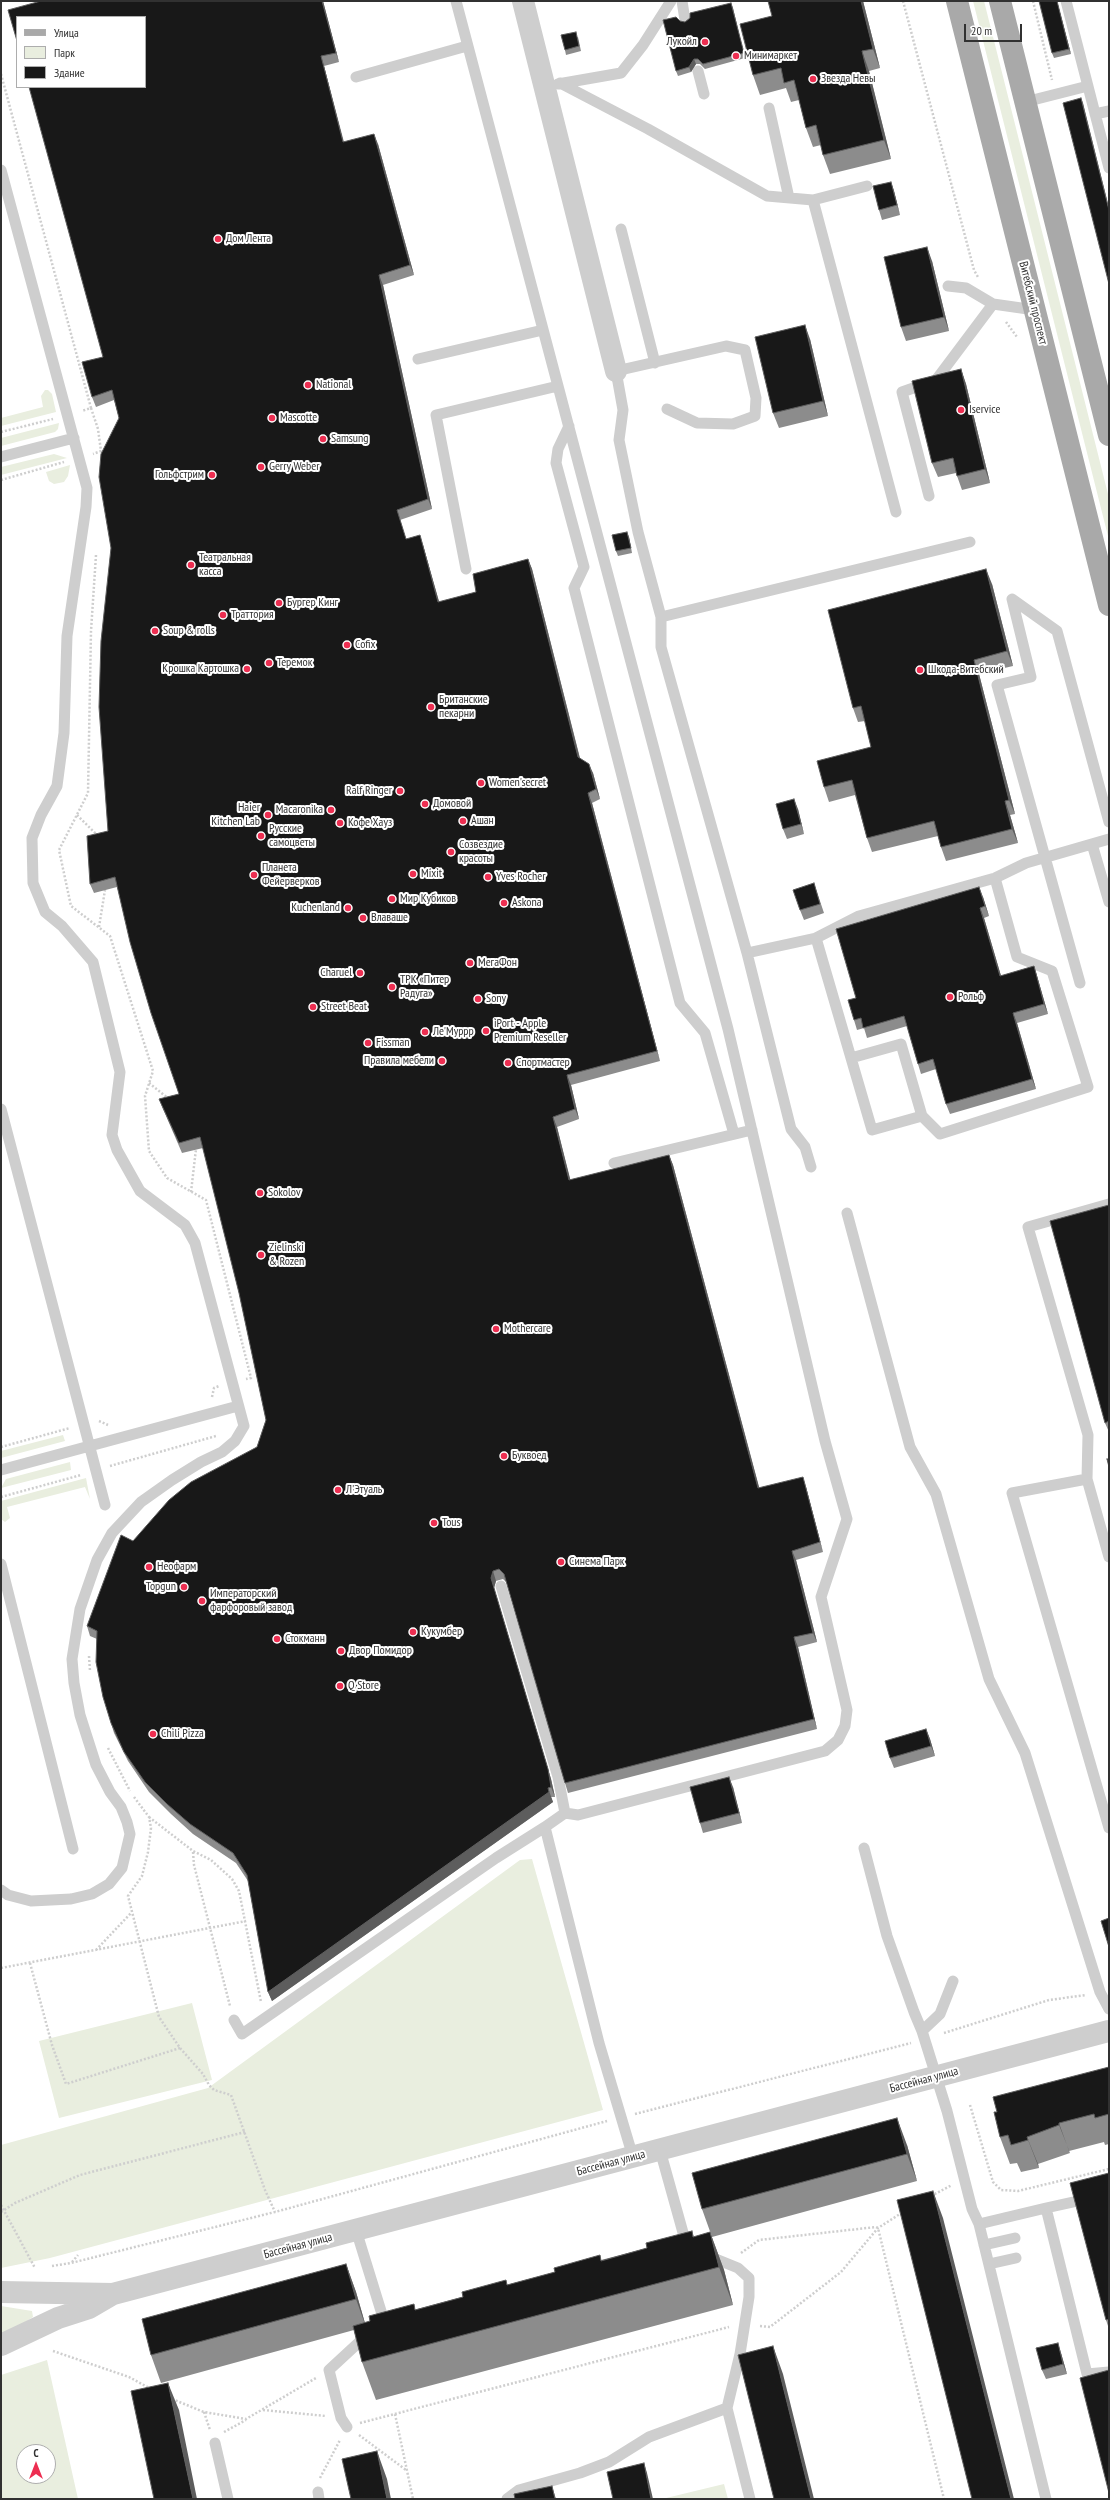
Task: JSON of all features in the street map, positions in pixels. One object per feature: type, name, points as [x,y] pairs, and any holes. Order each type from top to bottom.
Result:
[{"type":"main road","name":"Витебский проспект","points":[[957,1],[1109,605]]},
{"type":"main road","points":[[1000,1],[1109,435]]},
{"type":"street","points":[[523,1],[552,85],[616,372]]},
{"type":"street","name":"Бассейная улица","points":[[1,2345],[58,2318],[89,2308],[113,2294],[1109,2031]]},
{"type":"street","name":"Бассейная улица","points":[[1,2292],[113,2294]]},
{"type":"lane","points":[[234,2020],[242,2034],[496,1858],[565,1813],[578,1815],[825,1751],[838,1740],[845,1726],[847,1710],[821,1597],[847,1518],[822,1426],[728,1028],[456,1]]},
{"type":"lane","points":[[552,85],[621,73],[643,45],[671,1]]},
{"type":"lane","points":[[682,1],[685,20]]},
{"type":"lane","points":[[1066,1],[1109,165]]},
{"type":"lane","points":[[356,77],[467,46]]},
{"type":"lane","points":[[698,70],[704,94]]},
{"type":"lane","points":[[552,85],[648,129],[767,196],[813,200],[867,186]]},
{"type":"lane","points":[[1025,102],[1088,86]]},
{"type":"lane","points":[[769,108],[789,198]]},
{"type":"lane","points":[[1095,114],[1109,111]]},
{"type":"lane","points":[[1,170],[87,488],[86,507],[67,636],[64,733],[57,786],[41,815],[32,838],[33,883],[45,912],[62,926],[93,962],[120,1072],[112,1135],[117,1150],[140,1191],[185,1225],[195,1243],[244,1426],[235,1441],[222,1452],[201,1462],[141,1502],[112,1533],[97,1560],[80,1609],[72,1659],[74,1683],[80,1715],[96,1765],[110,1792],[121,1807],[127,1822],[130,1834],[122,1868],[109,1884],[92,1894],[71,1899],[31,1901],[8,1895],[1,1890]]},
{"type":"lane","points":[[813,200],[896,512]]},
{"type":"lane","points":[[621,229],[655,363]]},
{"type":"lane","points":[[948,286],[966,288],[993,304],[1035,310]]},
{"type":"lane","points":[[929,496],[902,392],[936,380],[993,304]]},
{"type":"lane","points":[[418,359],[543,330]]},
{"type":"lane","points":[[667,409],[697,423],[733,424],[755,416],[756,398],[745,350],[726,346],[616,372],[623,410],[619,440],[638,532],[661,617],[661,647],[747,953],[791,1129],[805,1147],[811,1167]]},
{"type":"lane","points":[[466,569],[436,415],[558,386]]},
{"type":"lane","points":[[569,426],[558,449],[556,463],[584,567],[574,588],[680,1003],[705,1033],[734,1134]]},
{"type":"lane","points":[[1,457],[74,438]]},
{"type":"lane","points":[[661,617],[970,542]]},
{"type":"lane","points":[[1080,983],[997,685],[1031,677],[1012,599],[1058,631],[1109,822]]},
{"type":"lane","points":[[747,953],[816,938],[859,916],[995,878],[1026,863],[1109,839]]},
{"type":"lane","points":[[1092,844],[1109,902]]},
{"type":"lane","points":[[851,1058],[901,1044],[922,1116],[940,1134],[1088,1087],[1052,971],[1017,957],[995,878]]},
{"type":"lane","points":[[816,938],[872,1130],[922,1116]]},
{"type":"lane","points":[[1,1109],[105,1505]]},
{"type":"lane","points":[[614,1163],[752,1130]]},
{"type":"lane","points":[[1109,1204],[1028,1227],[1088,1435],[1087,1479],[1109,1557]]},
{"type":"lane","points":[[847,1213],[910,1447],[936,1494],[989,1679],[1025,1753],[1100,1992],[1109,2009]]},
{"type":"lane","points":[[1,1470],[238,1406]]},
{"type":"lane","points":[[1087,1479],[1012,1493],[1107,1812],[1109,1828]]},
{"type":"lane","points":[[1,1564],[73,1849]]},
{"type":"lane","points":[[501,1586],[558,1777],[565,1813]]},
{"type":"lane","points":[[545,1827],[599,2043],[633,2157]]},
{"type":"lane","points":[[864,1848],[887,1936],[914,2012],[924,2035],[972,2209],[979,2224],[1046,2499]]},
{"type":"lane","points":[[924,2035],[940,2014],[953,1981]]},
{"type":"lane","points":[[660,2150],[683,2248],[738,2268],[749,2278],[750,2296],[738,2361],[727,2408],[750,2499]]},
{"type":"lane","points":[[979,2224],[1109,2194]]},
{"type":"lane","points":[[1046,2208],[1087,2374],[1109,2372]]},
{"type":"lane","points":[[344,2422],[329,2370],[364,2336],[389,2323],[356,2230]]},
{"type":"lane","points":[[984,2245],[1016,2238]]},
{"type":"lane","points":[[989,2264],[1016,2258]]},
{"type":"lane","points":[[507,2499],[519,2490],[580,2473],[610,2462],[649,2437],[727,2408]]},
{"type":"lane","points":[[217,2439],[228,2499]]},
{"type":"path","points":[[903,1],[974,270],[993,304],[1017,337]]},
{"type":"path","points":[[1033,1],[1056,94]]},
{"type":"path","points":[[1,74],[91,408],[98,429],[102,457]]},
{"type":"path","points":[[79,412],[91,408]]},
{"type":"path","points":[[1,432],[58,418]]},
{"type":"path","points":[[90,455],[102,451]]},
{"type":"path","points":[[1,480],[69,461]]},
{"type":"path","points":[[96,549],[91,632],[88,793],[59,850],[71,906],[110,936],[153,1071],[145,1096],[149,1151],[166,1178],[206,1200],[251,1378],[232,1381],[214,1388],[214,1394],[210,1401]]},
{"type":"path","points":[[77,815],[99,837]]},
{"type":"path","points":[[99,927],[105,890]]},
{"type":"path","points":[[150,1083],[171,1101]]},
{"type":"path","points":[[191,1192],[196,1149]]},
{"type":"path","points":[[96,1421],[101,1420],[110,1426]]},
{"type":"path","points":[[1,1447],[73,1427]]},
{"type":"path","points":[[103,1468],[218,1436]]},
{"type":"path","points":[[1,1497],[87,1473]]},
{"type":"path","points":[[90,1651],[90,1676]]},
{"type":"path","points":[[106,1742],[131,1792],[149,1817],[193,1851],[211,1860],[232,1880],[239,1891],[264,2019]]},
{"type":"path","points":[[149,1817],[151,1828],[148,1852],[142,1876],[128,1896],[159,2017],[180,2048],[190,2057],[214,2090],[231,2095],[265,2190],[275,2212]]},
{"type":"path","points":[[193,1851],[194,1865],[234,2020]]},
{"type":"path","points":[[96,1950],[132,1912]]},
{"type":"path","points":[[1,1968],[141,1943],[246,1921]]},
{"type":"path","points":[[30,1963],[52,2045],[66,2084],[180,2048]]},
{"type":"path","points":[[52,2266],[72,2263],[275,2212],[1049,2000],[1100,1992]]},
{"type":"path","points":[[970,2105],[993,2182],[1001,2190],[1018,2191],[1109,2168]]},
{"type":"path","points":[[2,2211],[14,2203],[80,2175],[244,2132]]},
{"type":"path","points":[[925,2199],[964,2178]]},
{"type":"path","points":[[1,2205],[2,2211],[35,2268]]},
{"type":"path","points":[[263,2410],[344,2422],[395,2414],[715,2329],[744,2325],[770,2327],[841,2272],[878,2228],[906,2210]]},
{"type":"path","points":[[726,2263],[759,2240],[878,2228]]},
{"type":"path","points":[[878,2228],[944,2499]]},
{"type":"path","points":[[72,2263],[78,2255]]},
{"type":"path","points":[[53,2351],[129,2377],[155,2390]]},
{"type":"path","points":[[217,2439],[246,2419],[329,2370]]},
{"type":"path","points":[[168,2397],[204,2412],[246,2419]]},
{"type":"path","points":[[395,2414],[413,2499]]},
{"type":"path","points":[[344,2422],[407,2471]]},
{"type":"path","points":[[319,2495],[321,2472],[344,2422]]},
{"type":"green space","points":[[973,1],[984,1],[1109,498],[1109,540]]},
{"type":"green space","points":[[45,390],[48,390],[52,394],[56,412],[1,426],[1,418],[43,407],[41,396]]},
{"type":"green space","points":[[59,423],[58,429],[55,432],[1,446],[1,438]]},
{"type":"green space","points":[[54,454],[67,458],[1,475],[1,467]]},
{"type":"green space","points":[[70,465],[68,476],[64,482],[54,484],[49,481],[46,472]]},
{"type":"green space","points":[[63,1435],[65,1441],[1,1458],[1,1451]]},
{"type":"green space","points":[[70,1462],[71,1470],[1,1488],[6,1479]]},
{"type":"green space","points":[[86,1478],[90,1499],[85,1487],[7,1507],[10,1518],[5,1522],[1,1519],[1,1501]]},
{"type":"green space","points":[[532,1859],[603,2110],[50,2258],[1,2268],[1,2145],[208,2088],[520,1860]]},
{"type":"green space","points":[[192,2003],[212,2080],[59,2118],[39,2041]]},
{"type":"green space","points":[[1,2306],[32,2311],[33,2317],[1,2337]]},
{"type":"green space","points":[[47,2360],[78,2499],[1,2499],[1,2375]]},
{"type":"green space","points":[[724,2484],[728,2499],[662,2499]]},
{"type":"building","name":"ТРК «Питер Радуга»","points":[[41,1],[322,1],[336,53],[321,56],[343,142],[374,134],[410,265],[379,275],[428,499],[397,510],[406,539],[420,535],[438,602],[476,592],[473,574],[528,559],[578,757],[589,764],[596,789],[588,793],[657,1051],[567,1075],[575,1109],[553,1117],[569,1180],[669,1155],[758,1488],[803,1477],[820,1542],[792,1551],[813,1633],[794,1637],[814,1719],[565,1783],[504,1574],[499,1569],[493,1571],[491,1578],[548,1769],[551,1787],[548,1788],[549,1792],[268,1992],[247,1875],[233,1853],[190,1824],[145,1782],[124,1752],[111,1723],[103,1697],[96,1662],[97,1631],[87,1626],[121,1535],[133,1541],[169,1500],[191,1482],[257,1447],[266,1420],[239,1293],[200,1137],[179,1143],[159,1099],[179,1094],[151,1013],[130,942],[115,877],[90,884],[87,836],[108,831],[99,707],[101,641],[111,548],[99,477],[101,454],[119,418],[112,390],[92,397],[82,362],[103,357],[29,88],[146,88],[146,16],[16,16],[16,38],[8,10]]},
{"type":"building","name":"Звезда Невы","points":[[768,1],[861,1],[873,49],[862,51],[884,140],[823,155],[816,125],[806,128],[794,80],[784,83],[781,68],[753,75],[740,24],[772,16]]},
{"type":"building","points":[[1039,1],[1057,1],[1069,49],[1052,53]]},
{"type":"building","name":"Лукойл","points":[[731,3],[744,53],[703,64],[698,59],[694,59],[689,67],[676,71],[663,20],[676,17],[680,21],[685,22],[690,18],[690,13]]},
{"type":"building","points":[[576,32],[579,46],[565,50],[561,35]]},
{"type":"building","points":[[1081,98],[1109,210],[1109,284],[1063,103]]},
{"type":"building","points":[[891,182],[897,205],[879,210],[873,186]]},
{"type":"building","points":[[927,247],[944,317],[901,327],[884,257]]},
{"type":"building","points":[[805,325],[823,401],[773,413],[755,337]]},
{"type":"building","points":[[961,369],[985,469],[957,476],[953,458],[932,463],[912,381]]},
{"type":"building","points":[[627,532],[631,548],[616,551],[612,535]]},
{"type":"building","points":[[986,569],[1007,651],[974,660],[1009,800],[1005,801],[1012,829],[941,847],[934,821],[867,838],[852,780],[824,787],[817,761],[871,747],[861,706],[853,708],[828,610]]},
{"type":"building","points":[[794,799],[801,824],[783,829],[776,804]]},
{"type":"building","points":[[814,883],[820,904],[800,910],[793,890]]},
{"type":"building","name":"Рольф","points":[[979,887],[985,906],[980,908],[1000,976],[1034,966],[1044,1004],[1013,1013],[1032,1079],[946,1104],[933,1059],[918,1064],[904,1016],[863,1028],[861,1018],[854,1020],[848,1000],[856,998],[836,929]]},
{"type":"building","points":[[1109,1205],[1109,1421],[1105,1423],[1050,1221]]},
{"type":"building","points":[[926,1729],[931,1746],[890,1758],[885,1741]]},
{"type":"building","points":[[729,1777],[739,1813],[700,1823],[690,1787]]},
{"type":"building","points":[[1109,1918],[1109,1947],[1101,1921]]},
{"type":"building","points":[[1109,2067],[1109,2114],[1095,2118],[1094,2114],[1059,2123],[1059,2125],[1027,2137],[1028,2140],[1011,2145],[1008,2135],[1000,2137],[994,2112],[997,2112],[993,2097]]},
{"type":"building","points":[[897,2118],[907,2154],[702,2209],[692,2173]]},
{"type":"building","points":[[1109,2173],[1109,2319],[1106,2320],[1070,2183]]},
{"type":"building","points":[[933,2191],[1011,2499],[972,2499],[897,2200]]},
{"type":"building","points":[[692,2231],[693,2237],[710,2232],[719,2267],[362,2362],[353,2326],[370,2321],[369,2316],[414,2304],[415,2310],[463,2297],[462,2292],[506,2280],[507,2285],[555,2272],[554,2268],[600,2255],[601,2261],[647,2248],[646,2243]]},
{"type":"building","points":[[346,2264],[356,2299],[151,2355],[142,2319]]},
{"type":"building","points":[[1058,2343],[1063,2364],[1042,2370],[1036,2348]]},
{"type":"building","points":[[773,2346],[811,2499],[774,2499],[738,2355]]},
{"type":"building","points":[[1109,2370],[1109,2493],[1080,2378]]},
{"type":"building","points":[[168,2383],[193,2499],[154,2499],[131,2391]]},
{"type":"building","points":[[377,2451],[387,2499],[351,2499],[342,2459]]},
{"type":"building","points":[[644,2463],[651,2499],[613,2499],[607,2472]]},
{"type":"building","points":[[552,2486],[555,2499],[515,2499],[514,2494]]},
{"type":"place","name":"Лукойл","points":[[705,42]]},
{"type":"place","name":"Минимаркет","points":[[736,56]]},
{"type":"place","name":"Звезда Невы","points":[[813,79]]},
{"type":"place","name":"Дом Лента","points":[[218,239]]},
{"type":"place","name":"National","points":[[308,385]]},
{"type":"place","name":"Iservice","points":[[961,410]]},
{"type":"place","name":"Mascotte","points":[[272,418]]},
{"type":"place","name":"Samsung","points":[[323,439]]},
{"type":"place","name":"Gerry Weber","points":[[261,467]]},
{"type":"place","name":"Гольфстрим","points":[[212,475]]},
{"type":"place","name":"Театральная касса","points":[[191,565]]},
{"type":"place","name":"Бургер Кинг","points":[[279,603]]},
{"type":"place","name":"Траттория","points":[[223,615]]},
{"type":"place","name":"Soup & rolls","points":[[155,631]]},
{"type":"place","name":"Cofix","points":[[347,645]]},
{"type":"place","name":"Теремок","points":[[269,663]]},
{"type":"place","name":"Крошка Картошка","points":[[247,669]]},
{"type":"place","name":"Шкода-Витебский","points":[[920,670]]},
{"type":"place","name":"Британские пекарни","points":[[431,707]]},
{"type":"place","name":"Women'secret","points":[[481,783]]},
{"type":"place","name":"Ralf Ringer","points":[[400,791]]},
{"type":"place","name":"Домовой","points":[[425,804]]},
{"type":"place","name":"Macaronika","points":[[331,810]]},
{"type":"place","name":"Haier Kitchen Lab","points":[[268,815]]},
{"type":"place","name":"Ашан","points":[[463,821]]},
{"type":"place","name":"Кофе Хауз","points":[[340,823]]},
{"type":"place","name":"Русские самоцветы","points":[[261,836]]},
{"type":"place","name":"Созвездие красоты","points":[[451,852]]},
{"type":"place","name":"Mixit","points":[[413,874]]},
{"type":"place","name":"Планета Фейерверков","points":[[254,875]]},
{"type":"place","name":"Yves Rocher","points":[[488,877]]},
{"type":"place","name":"Мир Кубиков","points":[[392,899]]},
{"type":"place","name":"Askona","points":[[504,903]]},
{"type":"place","name":"Kuchenland","points":[[348,908]]},
{"type":"place","name":"Влаваше","points":[[363,918]]},
{"type":"place","name":"МегаФон","points":[[470,963]]},
{"type":"place","name":"Charuel","points":[[360,973]]},
{"type":"place","name":"ТРК «Питер Радуга»","points":[[392,987]]},
{"type":"place","name":"Рольф","points":[[950,997]]},
{"type":"place","name":"Sony","points":[[478,999]]},
{"type":"place","name":"Street Beat","points":[[313,1007]]},
{"type":"place","name":"iPort - Apple Premium Reseller","points":[[486,1031]]},
{"type":"place","name":"Ле'Муррр","points":[[425,1032]]},
{"type":"place","name":"Fissman","points":[[368,1043]]},
{"type":"place","name":"Правила мебели","points":[[442,1061]]},
{"type":"place","name":"Спортмастер","points":[[508,1063]]},
{"type":"place","name":"Sokolov","points":[[260,1193]]},
{"type":"place","name":"Zielinski & Rozen","points":[[261,1255]]},
{"type":"place","name":"Mothercare","points":[[496,1329]]},
{"type":"place","name":"Буквоед","points":[[504,1456]]},
{"type":"place","name":"Л'Этуаль","points":[[338,1490]]},
{"type":"place","name":"Tous","points":[[434,1523]]},
{"type":"place","name":"Синема Парк","points":[[561,1562]]},
{"type":"place","name":"Неофарм","points":[[149,1567]]},
{"type":"place","name":"Topgun","points":[[184,1587]]},
{"type":"place","name":"Императорский фарфоровый завод","points":[[202,1601]]},
{"type":"place","name":"Кукумбер","points":[[413,1632]]},
{"type":"place","name":"Стокманн","points":[[277,1639]]},
{"type":"place","name":"Двор Помидор","points":[[341,1651]]},
{"type":"place","name":"Q Store","points":[[340,1686]]},
{"type":"place","name":"Chili Pizza","points":[[153,1734]]}]
